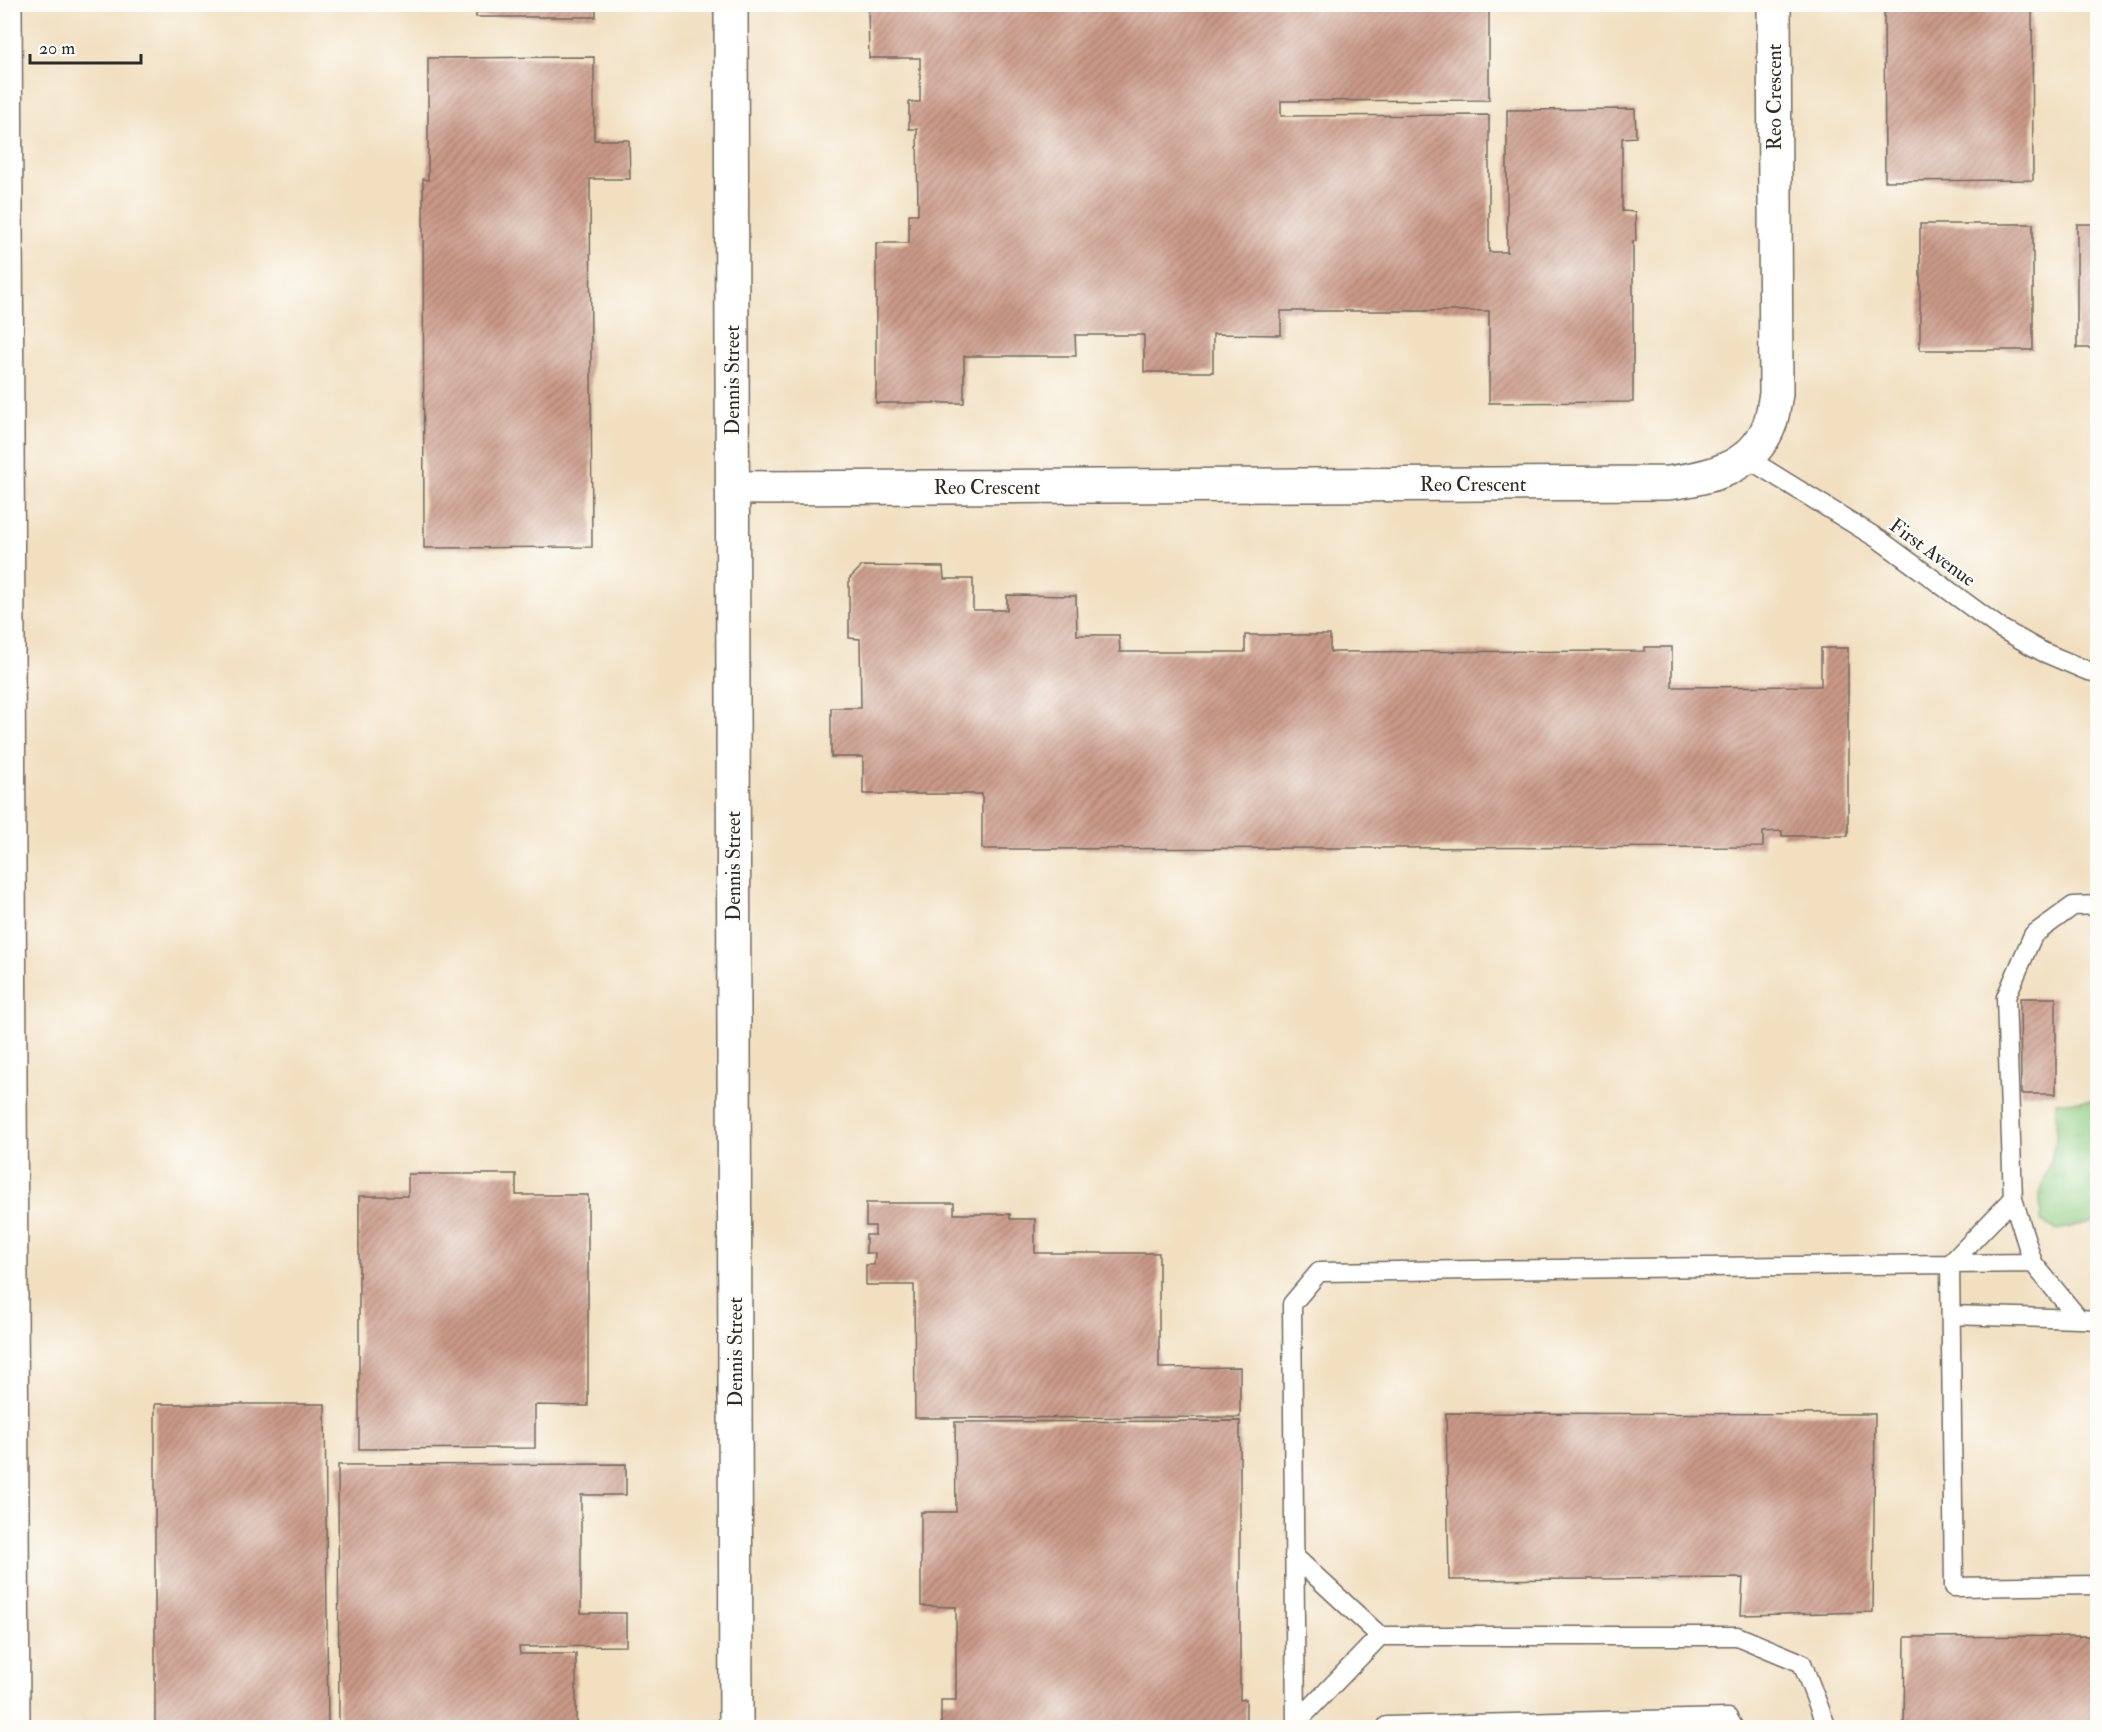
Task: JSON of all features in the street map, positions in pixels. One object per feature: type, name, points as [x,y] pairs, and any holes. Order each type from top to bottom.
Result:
[{"type":"street","points":[[5,4],[13,1728]]},
{"type":"street","name":"Dennis Street","points":[[731,4],[736,1728]]},
{"type":"street","name":"Reo Crescent","points":[[732,488],[1668,483],[1724,471],[1747,458],[1760,445],[1770,424],[1776,394],[1774,4]]},
{"type":"lane","name":"First Avenue","points":[[1747,458],[1880,540],[2000,628],[2043,652],[2097,673]]},
{"type":"lane","points":[[2079,1319],[2033,1263],[2013,1199],[2006,997],[2033,935],[2073,906],[2097,905]]},
{"type":"lane","points":[[2013,1199],[1950,1264],[1954,1587],[2097,1585]]},
{"type":"lane","points":[[1296,1725],[1292,1304],[1319,1272],[2033,1263]]},
{"type":"lane","points":[[1951,1315],[2097,1320]]},
{"type":"lane","points":[[1294,1556],[1380,1636],[1737,1636],[1802,1663],[1827,1728]]},
{"type":"lane","points":[[1296,1725],[1380,1636]]},
{"type":"lane","points":[[1386,1728],[1387,1726],[1728,1718],[1734,1728]]},
{"type":"green space","points":[[2097,1100],[2097,1221],[2057,1230],[2041,1222],[2040,1194],[2056,1141],[2056,1102]]},
{"type":"building","points":[[476,4],[596,4],[596,17],[476,17]]},
{"type":"building","points":[[1884,4],[2032,4],[2033,180],[1885,181]]},
{"type":"building","points":[[868,5],[1489,5],[1489,100],[1281,101],[1281,116],[1489,115],[1489,252],[1507,252],[1507,110],[1635,109],[1636,137],[1622,138],[1622,211],[1635,212],[1633,402],[1489,403],[1489,311],[1281,311],[1281,335],[1213,334],[1213,372],[1144,372],[1144,335],[1075,335],[1076,356],[964,356],[964,403],[876,403],[876,243],[909,243],[909,214],[918,214],[917,129],[909,129],[909,102],[920,102],[920,58],[869,58]]},
{"type":"building","points":[[594,57],[594,140],[629,140],[630,179],[590,179],[592,547],[424,548],[423,179],[428,180],[428,58]]},
{"type":"building","points":[[1920,224],[2033,224],[2033,350],[1920,350]]},
{"type":"building","points":[[2077,224],[2098,224],[2098,348],[2077,348]]},
{"type":"building","points":[[862,566],[943,567],[944,579],[973,579],[973,610],[1007,610],[1007,595],[1076,596],[1077,635],[1119,635],[1120,652],[1245,652],[1245,635],[1330,635],[1330,652],[1645,651],[1645,647],[1672,647],[1672,687],[1821,686],[1821,648],[1848,648],[1848,836],[1782,836],[1782,831],[1763,832],[1763,847],[982,849],[982,794],[863,794],[863,757],[831,757],[831,708],[861,708],[860,639],[849,638],[849,579]]},
{"type":"building","points":[[2020,998],[2056,998],[2056,1094],[2021,1094]]},
{"type":"building","points":[[408,1174],[516,1174],[516,1195],[588,1195],[588,1406],[535,1405],[535,1448],[359,1449],[359,1196],[408,1196]]},
{"type":"building","points":[[866,1203],[954,1203],[954,1214],[1010,1214],[1010,1219],[1035,1219],[1035,1253],[1159,1253],[1159,1368],[1240,1367],[1240,1417],[915,1418],[914,1285],[866,1285],[866,1265],[874,1265],[875,1253],[866,1253],[866,1235],[875,1235],[875,1226],[866,1226]]},
{"type":"building","points":[[155,1404],[325,1404],[328,1728],[155,1728]]},
{"type":"building","points":[[1446,1413],[1875,1414],[1873,1612],[1741,1615],[1743,1578],[1449,1580]]},
{"type":"building","points":[[1240,1421],[1240,1700],[1246,1699],[1246,1728],[941,1728],[941,1700],[956,1700],[956,1607],[921,1606],[921,1512],[956,1512],[955,1422]]},
{"type":"building","points":[[626,1464],[626,1495],[581,1495],[581,1613],[626,1613],[626,1646],[519,1647],[520,1654],[576,1654],[576,1728],[339,1728],[338,1465]]},
{"type":"building","points":[[2098,1636],[2098,1728],[1904,1728],[1905,1637]]}]
